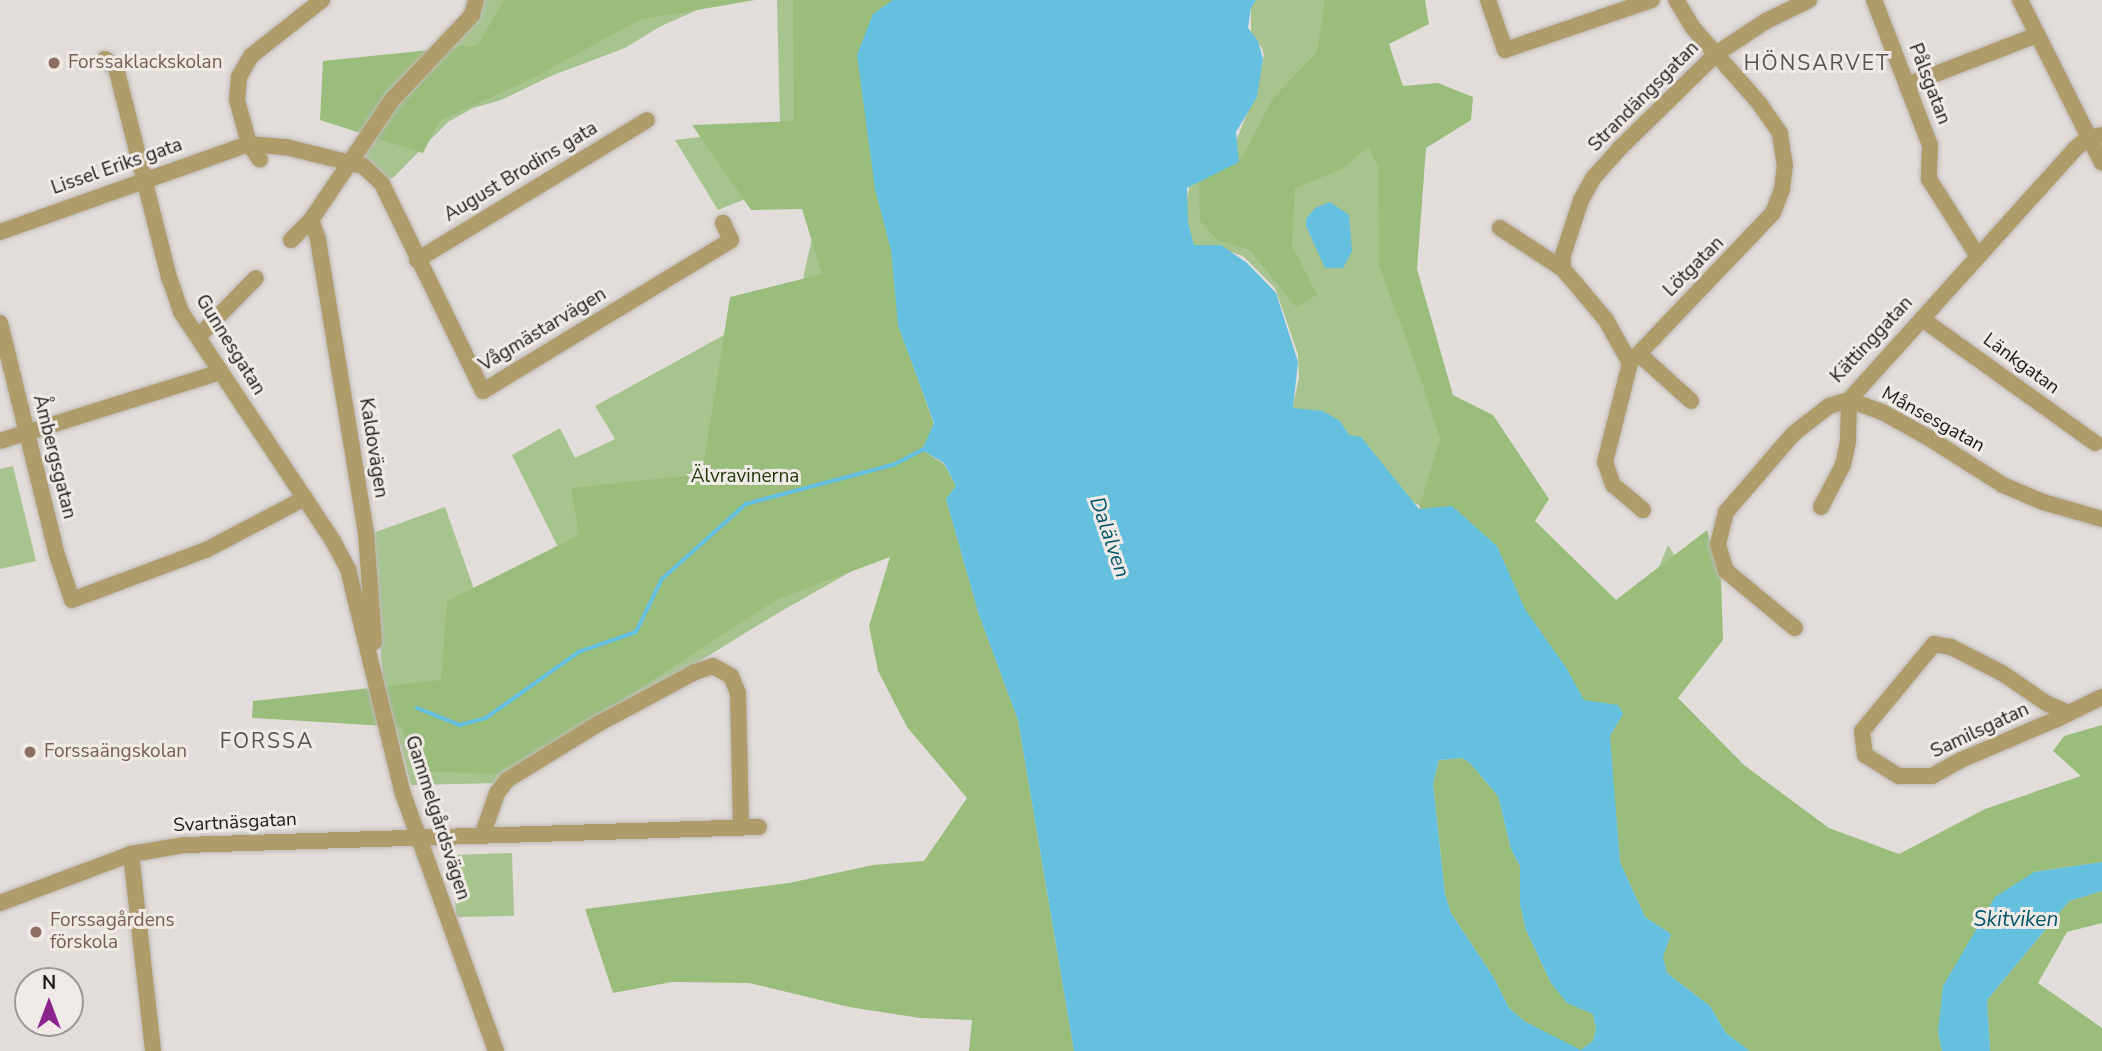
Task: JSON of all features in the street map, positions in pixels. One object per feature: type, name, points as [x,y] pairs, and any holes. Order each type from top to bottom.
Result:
[{"type":"street","points":[[260,160],[248,144],[237,100],[239,77],[251,56],[323,0]]},
{"type":"street","points":[[291,240],[311,220],[392,100],[472,15],[476,0]]},
{"type":"street","points":[[1488,0],[1505,50],[1652,0]]},
{"type":"street","name":"Lötgatan","points":[[1634,358],[1746,245],[1773,213],[1782,189],[1785,166],[1780,133],[1760,104],[1693,28],[1676,0]]},
{"type":"street","name":"Strandängsgatan","points":[[1563,269],[1563,255],[1581,200],[1594,177],[1660,106],[1716,54],[1766,21],[1809,0]]},
{"type":"street","name":"Pålsgatan","points":[[1874,0],[1930,145],[1929,179],[1977,255]]},
{"type":"street","points":[[2021,0],[2037,35],[2095,137],[2102,163]]},
{"type":"street","points":[[1907,85],[2037,35]]},
{"type":"street","name":"Gunnesgatan","points":[[105,60],[116,68],[169,277],[181,312],[333,541],[356,593]]},
{"type":"street","name":"August Brodins gata","points":[[417,260],[647,120]]},
{"type":"street","name":"Kättinggatan","points":[[1795,628],[1726,571],[1717,544],[1726,512],[1793,435],[1829,406],[1849,400],[1977,255],[2095,137]]},
{"type":"street","name":"Vågmästarvägen","points":[[248,144],[286,147],[363,166],[382,184],[483,391],[731,240],[723,223]]},
{"type":"street","name":"Lissel Eriks gata","points":[[0,232],[248,144]]},
{"type":"street","name":"Kaldovägen","points":[[311,220],[318,239],[366,533],[373,595],[374,685]]},
{"type":"street","points":[[1500,228],[1563,269],[1634,358],[1691,401]]},
{"type":"street","points":[[199,336],[256,278]]},
{"type":"street","name":"Länkgatan","points":[[1922,318],[2095,443]]},
{"type":"street","name":"Åmbergsgatan","points":[[0,323],[72,600],[206,550],[305,498]]},
{"type":"street","points":[[1634,358],[1605,462],[1613,485],[1643,510]]},
{"type":"street","points":[[0,441],[220,372]]},
{"type":"street","name":"Månsesgatan","points":[[1821,507],[1843,465],[1848,441],[1849,400],[1884,414],[1929,438],[2003,485],[2043,502],[2102,519]]},
{"type":"street","name":"Gammelgårdsvägen","points":[[356,593],[374,685],[418,838],[496,1051]]},
{"type":"street","name":"Samilsgatan","points":[[2069,713],[2046,703],[1992,667],[1951,647],[1934,644],[1863,731],[1865,755],[1899,776],[1932,776],[2069,713],[2102,697]]},
{"type":"street","points":[[482,836],[497,793],[507,780],[598,724],[695,672],[713,666],[731,676],[738,693],[741,828]]},
{"type":"street","name":"Svartnäsgatan","points":[[0,902],[131,853],[226,843],[759,827]]},
{"type":"street","points":[[131,853],[153,1051]]},
{"type":"green space","points":[[473,0],[720,0],[661,26],[625,48],[551,76],[501,100],[473,108],[448,122],[393,178],[382,179],[361,158],[365,147],[383,132]]},
{"type":"green space","points":[[504,0],[755,0],[639,20],[535,77],[439,121],[423,153],[320,120],[323,61],[478,45]]},
{"type":"green space","name":"Älvravinerna","points":[[777,0],[897,0],[905,541],[778,613],[502,783],[411,785],[399,740],[389,718],[382,672],[373,533],[445,507],[487,626],[577,585],[512,455],[560,428],[575,458],[615,439],[595,406],[735,329],[793,324],[828,166],[718,210],[675,140],[780,127]]},
{"type":"green space","name":"Älvravinerna","points":[[793,0],[893,0],[873,14],[875,189],[891,250],[898,324],[934,424],[922,450],[944,464],[956,486],[946,499],[979,615],[1018,720],[1074,1051],[969,1051],[972,1020],[920,1018],[849,1007],[749,983],[672,982],[613,993],[585,909],[789,883],[873,865],[924,861],[967,798],[907,727],[878,671],[869,626],[890,557],[778,599],[571,733],[495,774],[416,771],[402,727],[252,718],[253,701],[441,680],[447,601],[579,535],[571,488],[702,474],[730,297],[822,274],[802,209],[751,210],[692,125],[794,121]]},
{"type":"green space","points":[[1251,0],[1378,0],[1423,378],[1482,465],[1602,612],[1658,570],[1668,545],[1675,556],[1668,694],[1930,1051],[1738,1051],[1423,508],[1297,433],[1293,405],[1299,378],[1298,354],[1275,288],[1243,256],[1215,247],[1192,246],[1181,228],[1190,184],[1237,139],[1256,90],[1264,55],[1251,34]]},
{"type":"green space","points":[[1325,0],[1425,0],[1429,24],[1389,44],[1403,86],[1438,83],[1473,97],[1471,120],[1426,148],[1417,269],[1453,395],[1493,415],[1549,499],[1535,521],[1616,600],[1707,530],[1721,579],[1723,640],[1678,698],[1744,765],[1829,828],[1899,854],[1985,809],[2081,776],[2053,751],[2064,736],[2102,725],[2102,862],[2034,872],[1938,1032],[1942,1051],[1750,1051],[1726,1033],[1710,1006],[1667,973],[1662,957],[1671,934],[1645,917],[1620,862],[1610,736],[1623,714],[1618,705],[1584,700],[1567,669],[1525,609],[1497,546],[1452,506],[1419,509],[1440,439],[1379,266],[1378,166],[1368,147],[1342,169],[1295,188],[1292,245],[1317,295],[1296,307],[1250,250],[1217,240],[1200,221],[1199,183],[1242,158],[1273,98],[1317,52]]},
{"type":"green space","points":[[13,466],[36,561],[0,569],[0,469]]},
{"type":"green space","points":[[1462,758],[1470,763],[1498,796],[1511,849],[1520,866],[1520,904],[1526,930],[1551,983],[1593,1014],[1596,1029],[1593,1041],[1580,1051],[1524,1021],[1509,1008],[1494,978],[1451,913],[1445,894],[1433,784],[1439,760]]},
{"type":"green space","points":[[512,853],[514,916],[456,917],[453,855]]},
{"type":"green space","points":[[2102,891],[2102,923],[2067,932],[2038,983],[2102,1028],[2102,1051],[1990,1051],[1987,1000],[2069,901]]},
{"type":"water","name":"Dalälven","points":[[893,0],[1256,0],[1251,8],[1248,28],[1258,41],[1263,59],[1257,97],[1236,132],[1239,162],[1187,188],[1188,223],[1194,245],[1221,245],[1247,263],[1276,293],[1298,362],[1293,408],[1323,411],[1340,421],[1349,435],[1361,437],[1419,509],[1452,506],[1497,546],[1525,609],[1567,669],[1584,700],[1618,705],[1623,714],[1610,736],[1620,862],[1645,917],[1671,934],[1663,957],[1667,973],[1710,1006],[1726,1033],[1750,1051],[1074,1051],[1018,720],[979,615],[946,499],[956,486],[944,463],[922,450],[934,423],[898,325],[891,250],[875,189],[857,55],[873,14]],"holes":[[[1462,758],[1470,763],[1498,796],[1511,849],[1520,866],[1520,904],[1526,930],[1551,983],[1567,1003],[1593,1014],[1596,1029],[1593,1041],[1581,1050],[1524,1021],[1509,1008],[1494,978],[1451,913],[1445,894],[1433,784],[1439,760]]]},
{"type":"water","points":[[1330,202],[1349,215],[1352,251],[1343,268],[1325,268],[1306,226],[1306,219],[1315,208]]},
{"type":"water","name":"Skitviken","points":[[2102,862],[2102,891],[2069,901],[1987,1000],[1990,1051],[1942,1051],[1938,1032],[1943,986],[1995,897],[2034,872]]},
{"type":"waterway","points":[[417,708],[460,725],[486,718],[579,652],[636,632],[662,579],[746,504],[893,465],[925,449]]},
{"type":"place","name":"Forssaklackskolan","points":[[54,63]]},
{"type":"place","name":"Forssaängskolan","points":[[30,752]]},
{"type":"place","name":"Forssagårdens förskola","points":[[36,932]]},
{"type":"district","name":"HÖNSARVET","points":[[1817,63]]},
{"type":"district","name":"FORSSA","points":[[267,741]]}]
